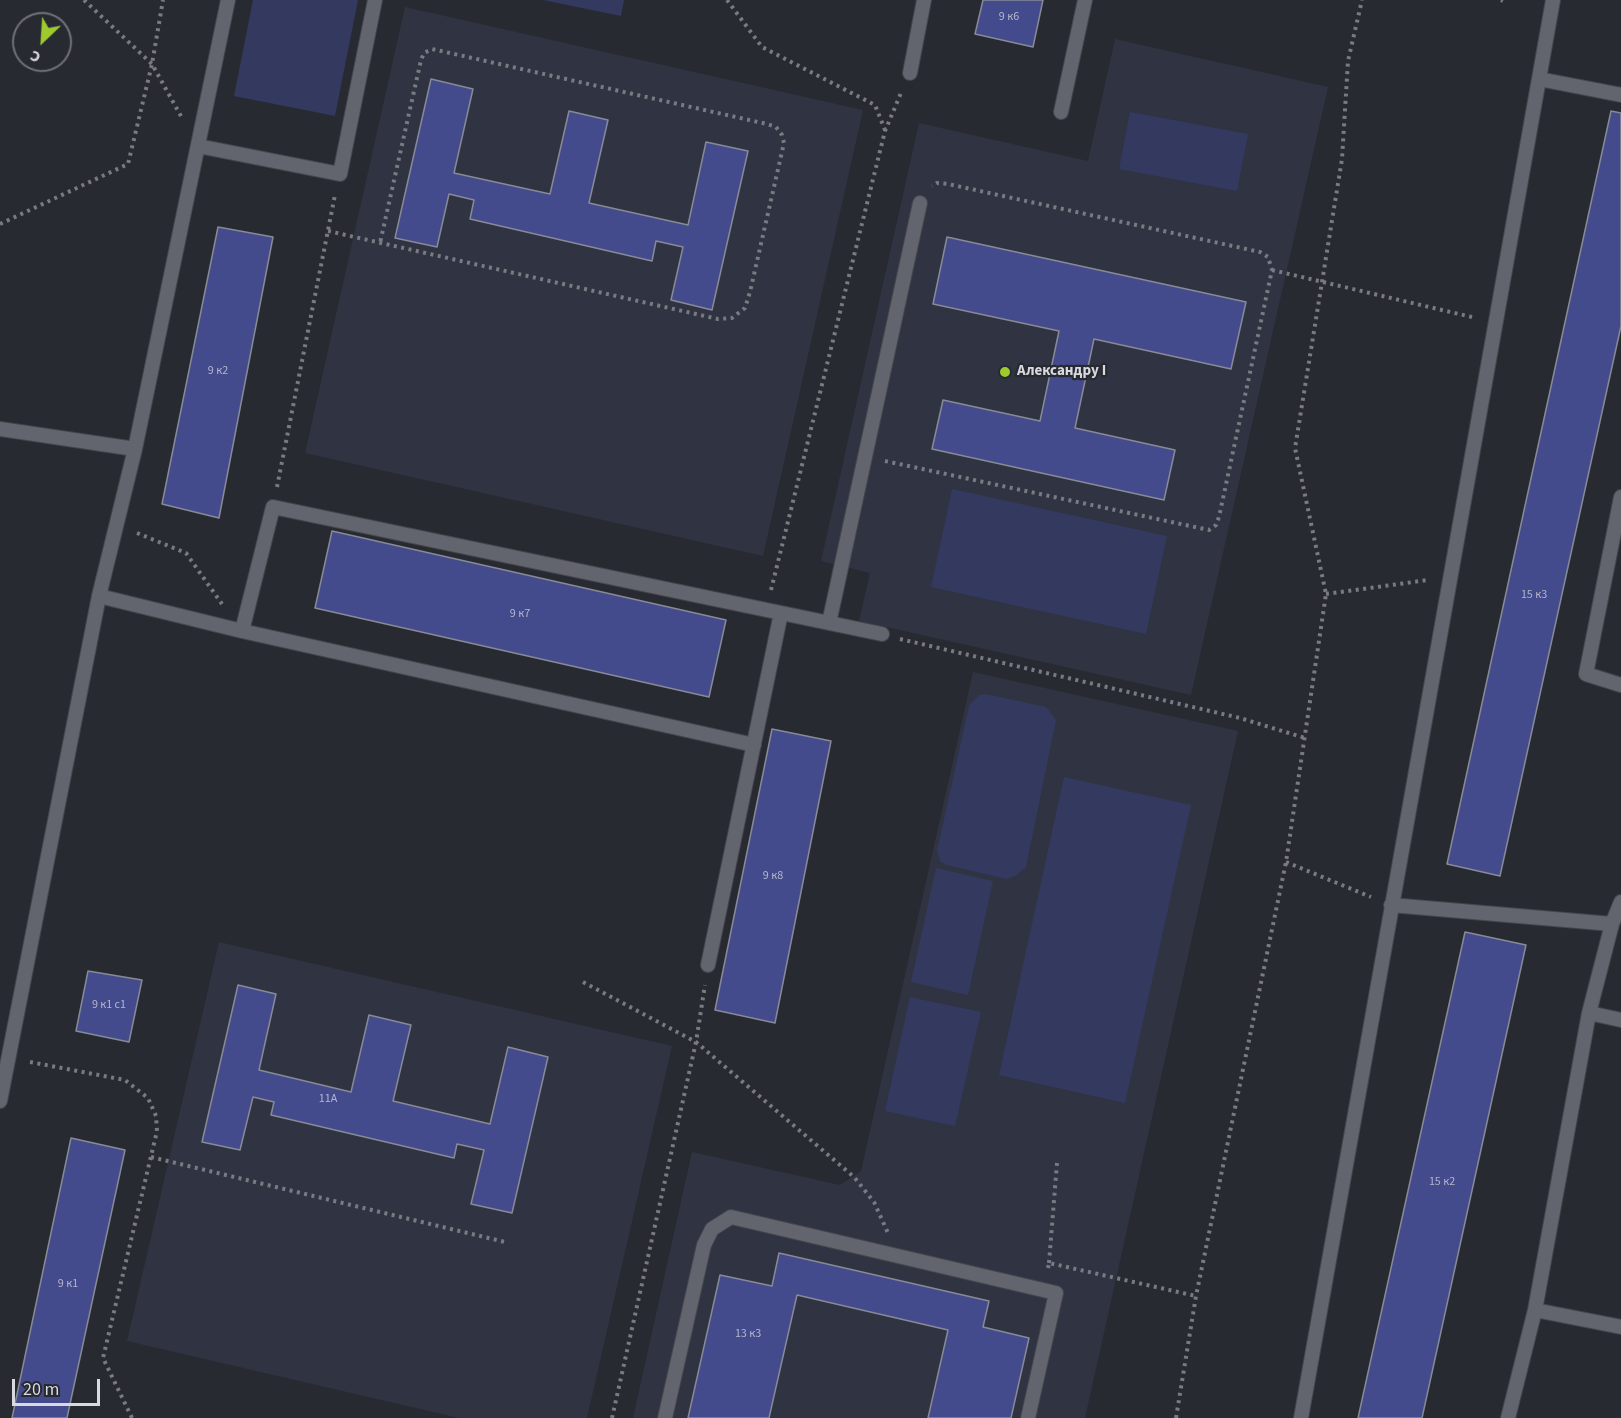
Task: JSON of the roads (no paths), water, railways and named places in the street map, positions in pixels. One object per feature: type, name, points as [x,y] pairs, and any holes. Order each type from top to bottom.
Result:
[{"type":"lane","points":[[0,1101],[99,596],[135,449],[228,0]]},
{"type":"lane","points":[[198,146],[340,174],[375,0]]},
{"type":"lane","points":[[910,73],[924,0]]},
{"type":"lane","points":[[1061,112],[1085,0]]},
{"type":"lane","points":[[1301,1418],[1553,0]]},
{"type":"lane","points":[[1539,79],[1621,95]]},
{"type":"lane","points":[[829,623],[920,203]]},
{"type":"lane","points":[[0,429],[135,449]]},
{"type":"lane","points":[[1621,497],[1586,674],[1621,685]]},
{"type":"lane","points":[[242,631],[273,507],[882,634]]},
{"type":"lane","points":[[99,596],[242,631],[754,745]]},
{"type":"lane","points":[[708,965],[781,613]]},
{"type":"lane","points":[[1508,1418],[1535,1310],[1589,1013],[1612,924],[1621,902]]},
{"type":"lane","points":[[1391,905],[1612,924]]},
{"type":"lane","points":[[1589,1013],[1621,1020]]},
{"type":"lane","points":[[665,1418],[704,1245],[712,1229],[731,1217],[1056,1293],[1028,1418]]},
{"type":"lane","points":[[1535,1310],[1621,1327]]},
{"type":"place","name":"Александру I","points":[[1005,372]]}]
